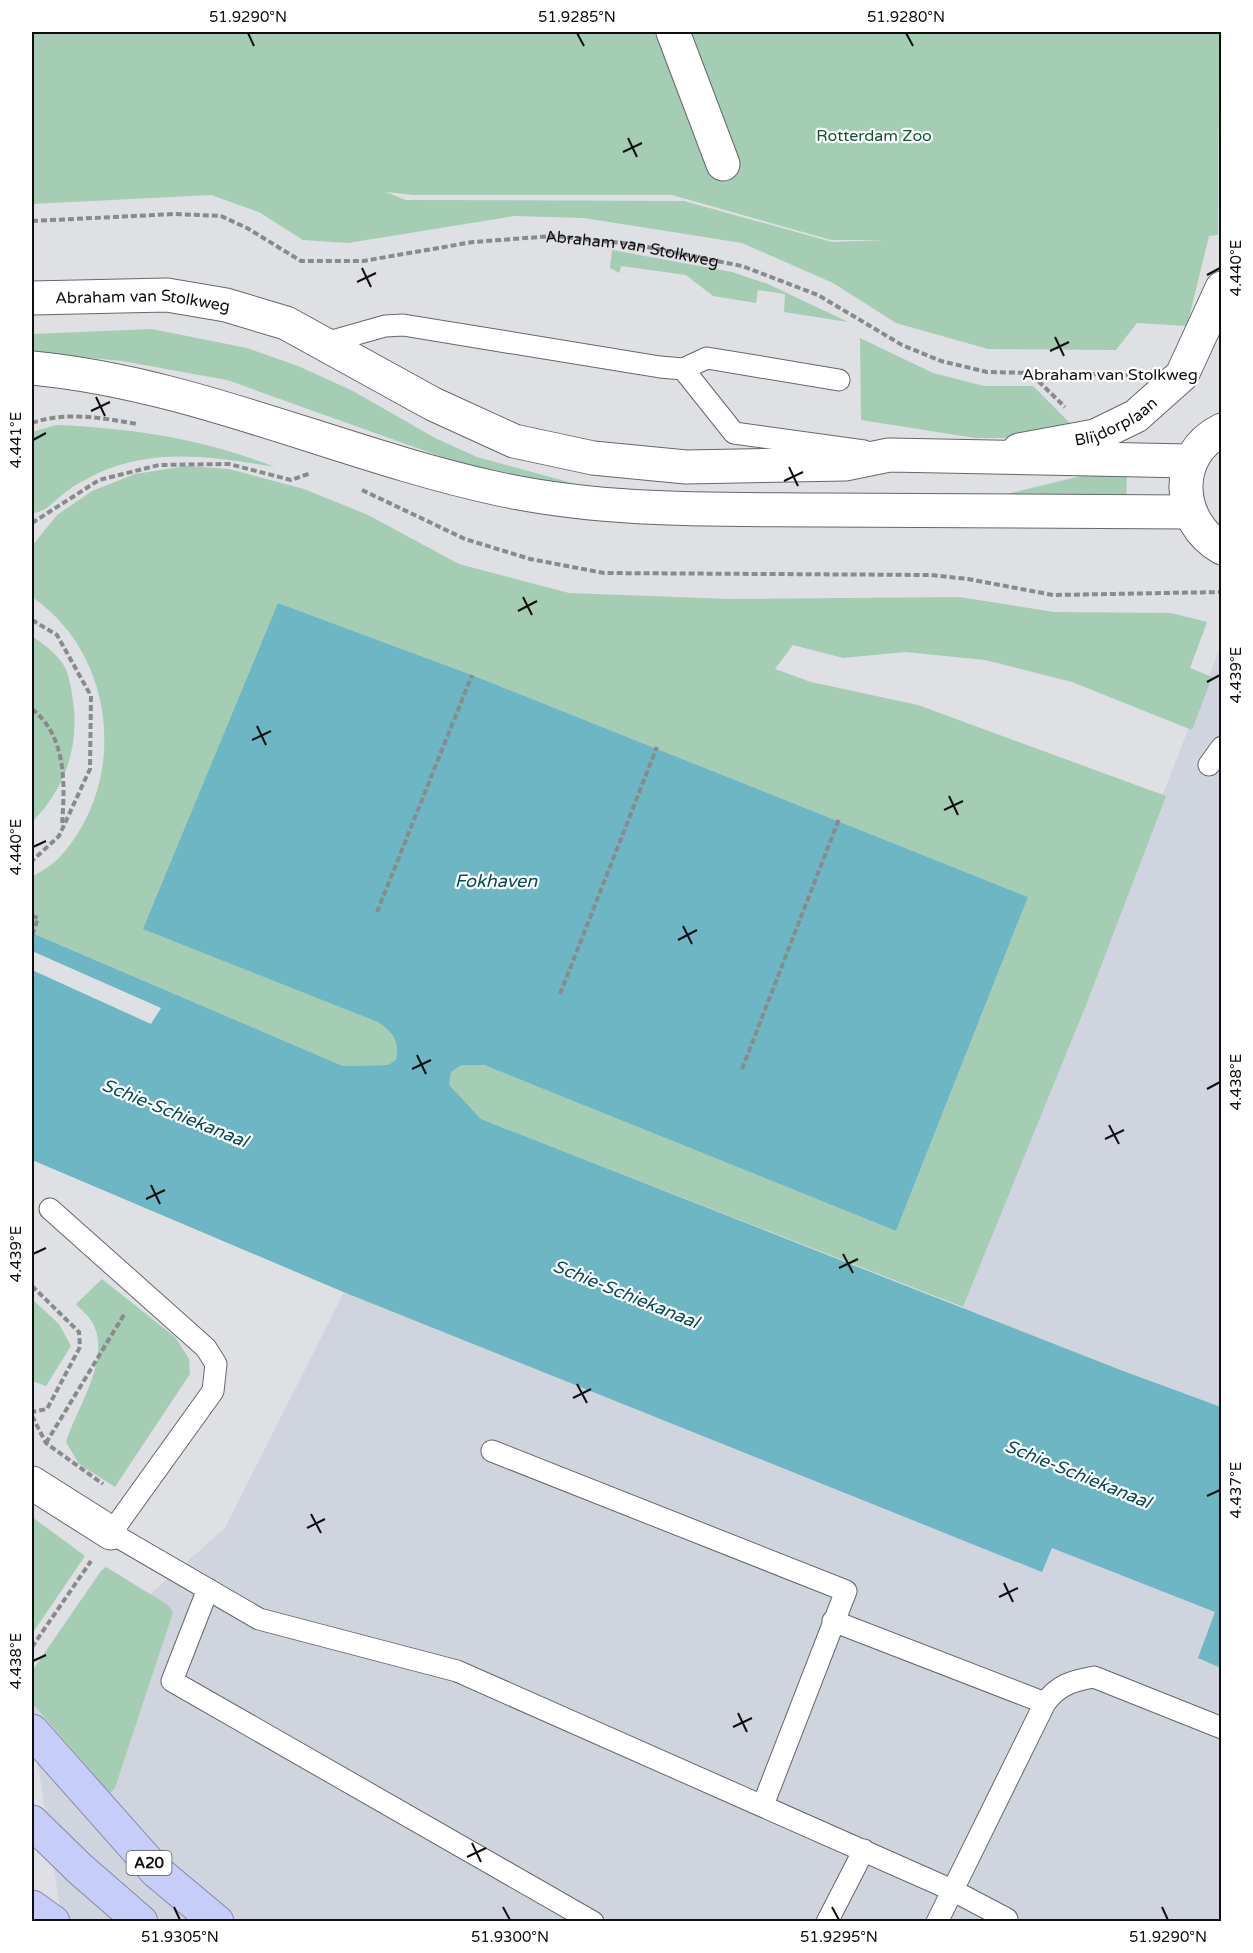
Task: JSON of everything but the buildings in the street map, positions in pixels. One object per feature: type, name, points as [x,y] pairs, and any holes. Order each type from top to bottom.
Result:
[{"type":"highway","name":"A20","points":[[32,1731],[156,1871],[217,1922]]},
{"type":"highway","points":[[32,1822],[79,1868],[141,1922]]},
{"type":"highway","points":[[32,1907],[53,1922]]},
{"type":"street","points":[[673,32],[723,164]]},
{"type":"street","name":"Blijdorplaan","points":[[981,457],[1095,436],[1136,416],[1182,375],[1221,288]]},
{"type":"street","name":"Abraham van Stolkweg","points":[[32,298],[166,295],[226,305],[286,323],[433,404],[514,441],[593,458],[686,467],[845,464],[889,455],[1190,461]]},
{"type":"street","points":[[32,368],[82,373],[266,420],[369,454],[499,489],[605,506],[1189,512]]},
{"type":"street","points":[[1221,430],[1207,439],[1190,461],[1185,495],[1189,512],[1198,528],[1210,541],[1221,548]]},
{"type":"street","points":[[32,1483],[111,1533]]},
{"type":"lane","points":[[325,343],[385,326],[403,325],[660,367],[683,369],[707,358],[839,380]]},
{"type":"lane","points":[[683,369],[734,433],[889,455]]},
{"type":"lane","points":[[1209,765],[1221,747]]},
{"type":"lane","points":[[50,1209],[206,1348],[216,1364],[213,1391],[111,1533],[260,1619],[457,1671],[864,1850],[952,1890],[1007,1919]]},
{"type":"lane","points":[[492,1450],[846,1591],[763,1805]]},
{"type":"lane","points":[[208,1589],[172,1681],[593,1922]]},
{"type":"lane","points":[[833,1621],[1045,1703]]},
{"type":"lane","points":[[937,1922],[1045,1703],[1056,1689],[1094,1677],[1221,1728]]},
{"type":"lane","points":[[827,1922],[864,1850]]},
{"type":"path","name":"Abraham van Stolkweg","points":[[32,221],[175,214],[220,216],[247,228],[301,261],[363,261],[473,242],[554,236],[632,244],[742,266],[818,295],[902,345],[941,361],[976,369],[1031,374],[1182,375]]},
{"type":"path","points":[[32,423],[46,418],[78,416],[141,425]]},
{"type":"path","points":[[32,523],[99,480],[159,465],[229,464],[291,480],[315,471],[305,468]]},
{"type":"path","points":[[358,489],[465,539],[530,559],[604,573],[931,575],[968,579],[1053,595],[1221,592]]},
{"type":"path","points":[[32,620],[57,635],[92,696],[90,769],[59,836],[32,861]]},
{"type":"path","points":[[377,912],[472,675]]},
{"type":"path","points":[[32,709],[55,739],[62,763],[65,784],[62,828]]},
{"type":"path","points":[[560,994],[657,747]]},
{"type":"path","points":[[742,1069],[839,819]]},
{"type":"path","points":[[32,915],[38,918],[32,936]]},
{"type":"path","points":[[32,1286],[79,1332],[80,1347],[47,1409],[32,1414],[46,1443],[132,1504]]},
{"type":"path","points":[[46,1443],[140,1289]]},
{"type":"path","points":[[32,1647],[111,1533]]},
{"type":"shaded area","points":[[1221,645],[1221,1921],[62,1921],[32,1725],[32,1699],[225,1528],[350,1280],[890,1495]]},
{"type":"green space","name":"Rotterdam Zoo","points":[[32,32],[1219,32],[1218,235],[1209,236],[1187,326],[1137,323],[1116,350],[988,349],[896,323],[833,283],[742,243],[584,218],[514,216],[348,243],[303,240],[259,212],[211,195],[32,204]],"holes":[[[386,192],[413,195],[672,195],[831,240],[886,240],[832,242],[684,201],[406,200]]]},
{"type":"green space","points":[[612,250],[732,272],[768,284],[848,322],[784,312],[785,294],[758,290],[756,303],[713,296],[686,275],[621,266],[619,273],[610,268]]},
{"type":"green space","points":[[152,329],[247,348],[298,366],[353,391],[435,438],[477,457],[583,486],[645,492],[1007,494],[1081,476],[1127,475],[1126,502],[661,503],[473,468],[227,380],[122,361],[32,352],[32,334]]},
{"type":"green space","points":[[860,338],[933,373],[984,386],[1033,386],[1075,428],[1024,438],[975,438],[861,420]]},
{"type":"green space","points":[[56,425],[140,432],[195,442],[275,467],[186,456],[142,460],[98,473],[65,492],[47,508],[32,513],[32,432]]},
{"type":"green space","points":[[186,466],[229,469],[304,489],[368,515],[459,564],[569,593],[731,599],[959,597],[1054,612],[1171,613],[1207,622],[1190,668],[1212,677],[1192,730],[1072,682],[985,660],[905,652],[843,658],[793,645],[775,669],[811,682],[918,705],[1166,796],[1088,1000],[963,1307],[481,1119],[448,1085],[451,1072],[462,1065],[484,1065],[896,1231],[1028,897],[472,675],[278,603],[378,1022],[388,1030],[396,1042],[396,1060],[388,1065],[343,1066],[32,933],[32,877],[58,859],[81,829],[96,795],[103,758],[104,722],[96,686],[82,652],[60,622],[32,597],[32,546],[57,515],[92,491],[135,474]]},
{"type":"green space","points":[[32,636],[53,652],[65,667],[72,691],[74,730],[68,764],[62,780],[44,809],[32,822]]},
{"type":"green space","points":[[102,1279],[175,1337],[189,1359],[190,1374],[115,1487],[79,1464],[66,1442],[91,1383],[98,1351],[97,1336],[92,1322],[76,1304]]},
{"type":"green space","points":[[32,1299],[59,1324],[71,1346],[46,1386],[32,1381]]},
{"type":"green space","points":[[32,1517],[85,1556],[32,1634]]},
{"type":"green space","points":[[106,1567],[168,1605],[173,1612],[115,1788],[110,1793],[32,1703],[32,1671]]},
{"type":"water","points":[[278,603],[472,675],[1028,897],[896,1231],[484,1065],[462,1065],[451,1072],[449,1085],[481,1119],[1123,1371],[1221,1407],[1221,1668],[1198,1658],[1215,1612],[1052,1548],[1042,1572],[341,1291],[32,1160],[32,933],[343,1066],[388,1065],[396,1060],[396,1042],[388,1030],[378,1022],[143,929]]},
{"type":"pier","points":[[32,951],[161,1008],[151,1024],[32,970]]},
{"type":"water label","name":"Fokhaven","points":[[496,881]]},
{"type":"water label","name":"Schie-Schiekanaal","points":[[175,1113]]},
{"type":"water label","name":"Schie-Schiekanaal","points":[[626,1294]]},
{"type":"water label","name":"Schie-Schiekanaal","points":[[1078,1474]]}]
